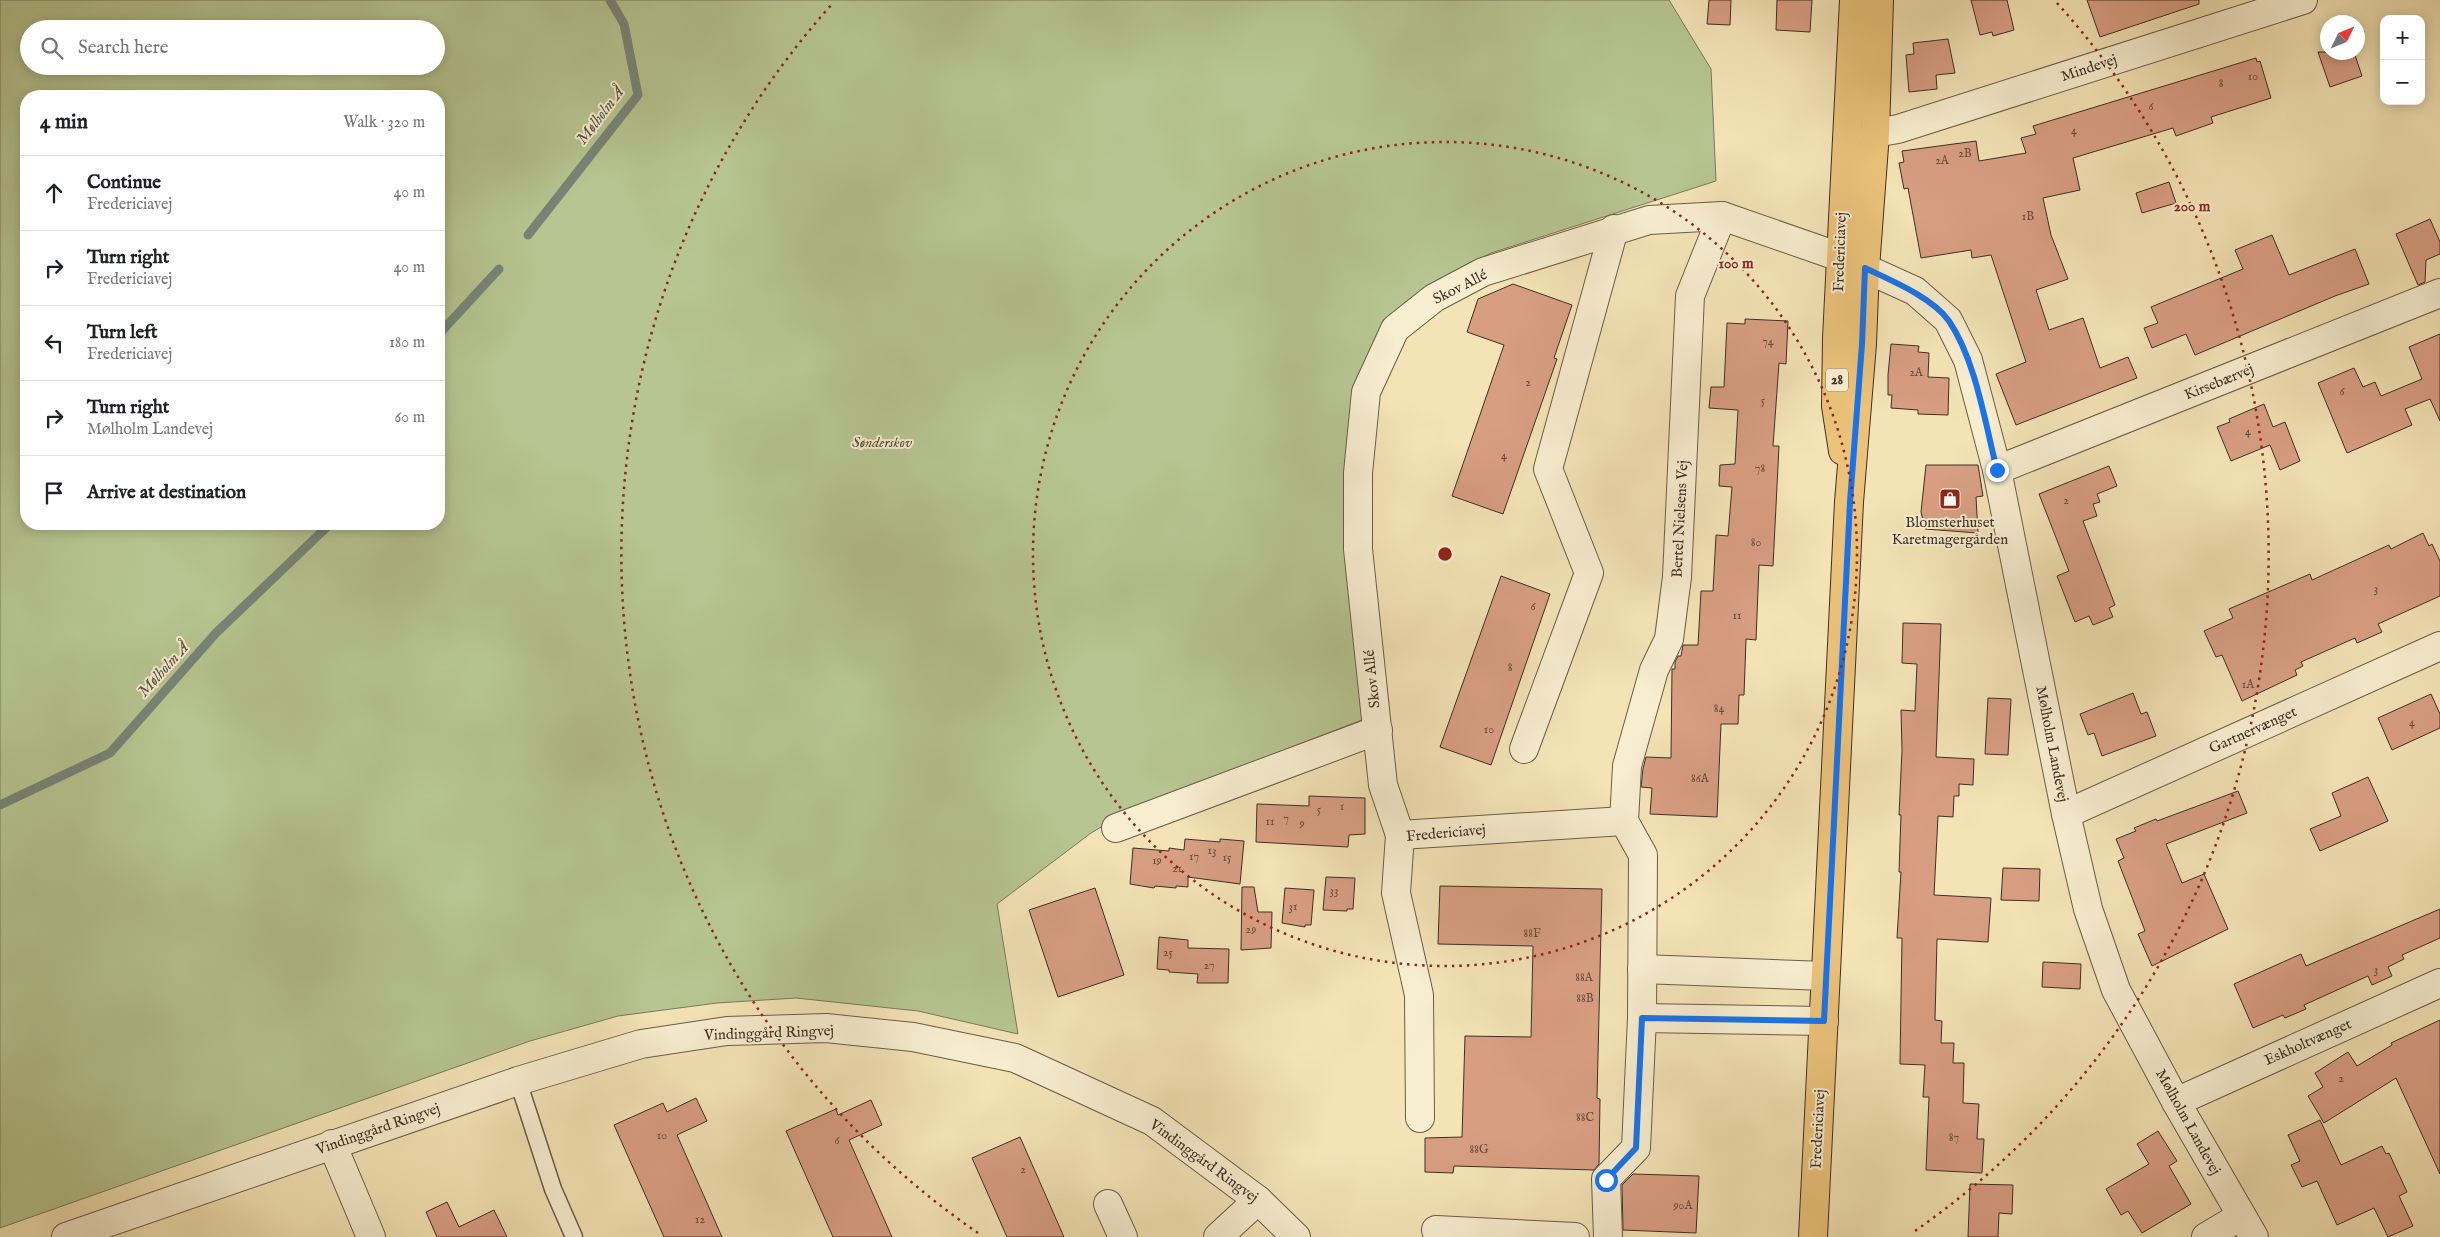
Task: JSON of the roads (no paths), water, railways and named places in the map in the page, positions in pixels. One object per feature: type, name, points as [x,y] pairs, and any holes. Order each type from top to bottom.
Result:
[{"type":"main road","name":"Fredericiavej","points":[[1850,502],[1836,406],[1840,257],[1854,0]]},
{"type":"main road","name":"Fredericiavej","points":[[1812,1237],[1850,502],[1875,133],[1879,0]]},
{"type":"street","name":"Mindevej","points":[[1875,133],[1898,129],[2303,0]]},
{"type":"street","name":"Skov Allé","points":[[1400,835],[1382,785],[1378,730],[1358,549],[1358,473],[1366,392],[1395,329],[1434,298],[1483,272],[1614,229],[1649,220],[1722,216],[1840,257],[1865,268]]},
{"type":"street","name":"Bertel Nielsens Vej","points":[[1624,821],[1627,766],[1654,670],[1669,639],[1677,577],[1690,296],[1722,216]]},
{"type":"street","points":[[1524,748],[1590,572],[1548,469],[1614,229]]},
{"type":"street","name":"Mølholm Landevej","points":[[1865,268],[1915,292],[1948,320],[1968,360],[1997,470],[2066,814],[2088,908],[2116,990],[2176,1102],[2247,1226]]},
{"type":"street","name":"Kirsebærvej","points":[[1997,470],[2440,293]]},
{"type":"street","name":"Gartnervænget","points":[[2066,814],[2440,646]]},
{"type":"street","name":"Skov Allé","points":[[1116,828],[1378,730]]},
{"type":"street","points":[[1608,1237],[1606,1180],[1636,1148],[1642,1018],[1643,855],[1624,821]]},
{"type":"street","name":"Fredericiavej","points":[[1420,1118],[1419,995],[1396,893],[1400,835],[1624,821]]},
{"type":"street","points":[[1642,968],[1825,976]]},
{"type":"street","name":"Eskholtvænget","points":[[2176,1102],[2440,983]]},
{"type":"street","points":[[1642,1018],[1824,1021]]},
{"type":"street","name":"Vindinggård Ringvej","points":[[66,1237],[518,1081],[641,1044],[727,1031],[826,1028],[913,1037],[1015,1058],[1152,1121],[1258,1200],[1296,1237]]},
{"type":"street","points":[[332,1144],[371,1237]]},
{"type":"street","points":[[1218,1237],[1258,1200]]},
{"type":"street","points":[[1108,1204],[1123,1237]]},
{"type":"street","points":[[2206,1237],[2247,1226]]},
{"type":"street","points":[[1436,1230],[1575,1237]]},
{"type":"lane","points":[[518,1081],[553,1189],[574,1237]]},
{"type":"waterway","name":"Mølholm Å","points":[[528,235],[638,95],[624,24],[610,0]]},
{"type":"waterway","name":"Mølholm Å","points":[[445,328],[499,269]]},
{"type":"waterway","name":"Mølholm Å","points":[[0,805],[110,753],[216,633],[324,530]]},
{"type":"place","name":"Blomsterhuset Karetmagergården","points":[[1950,499]]},
{"type":"park label","name":"Sønderskov","points":[[882,442]]}]
